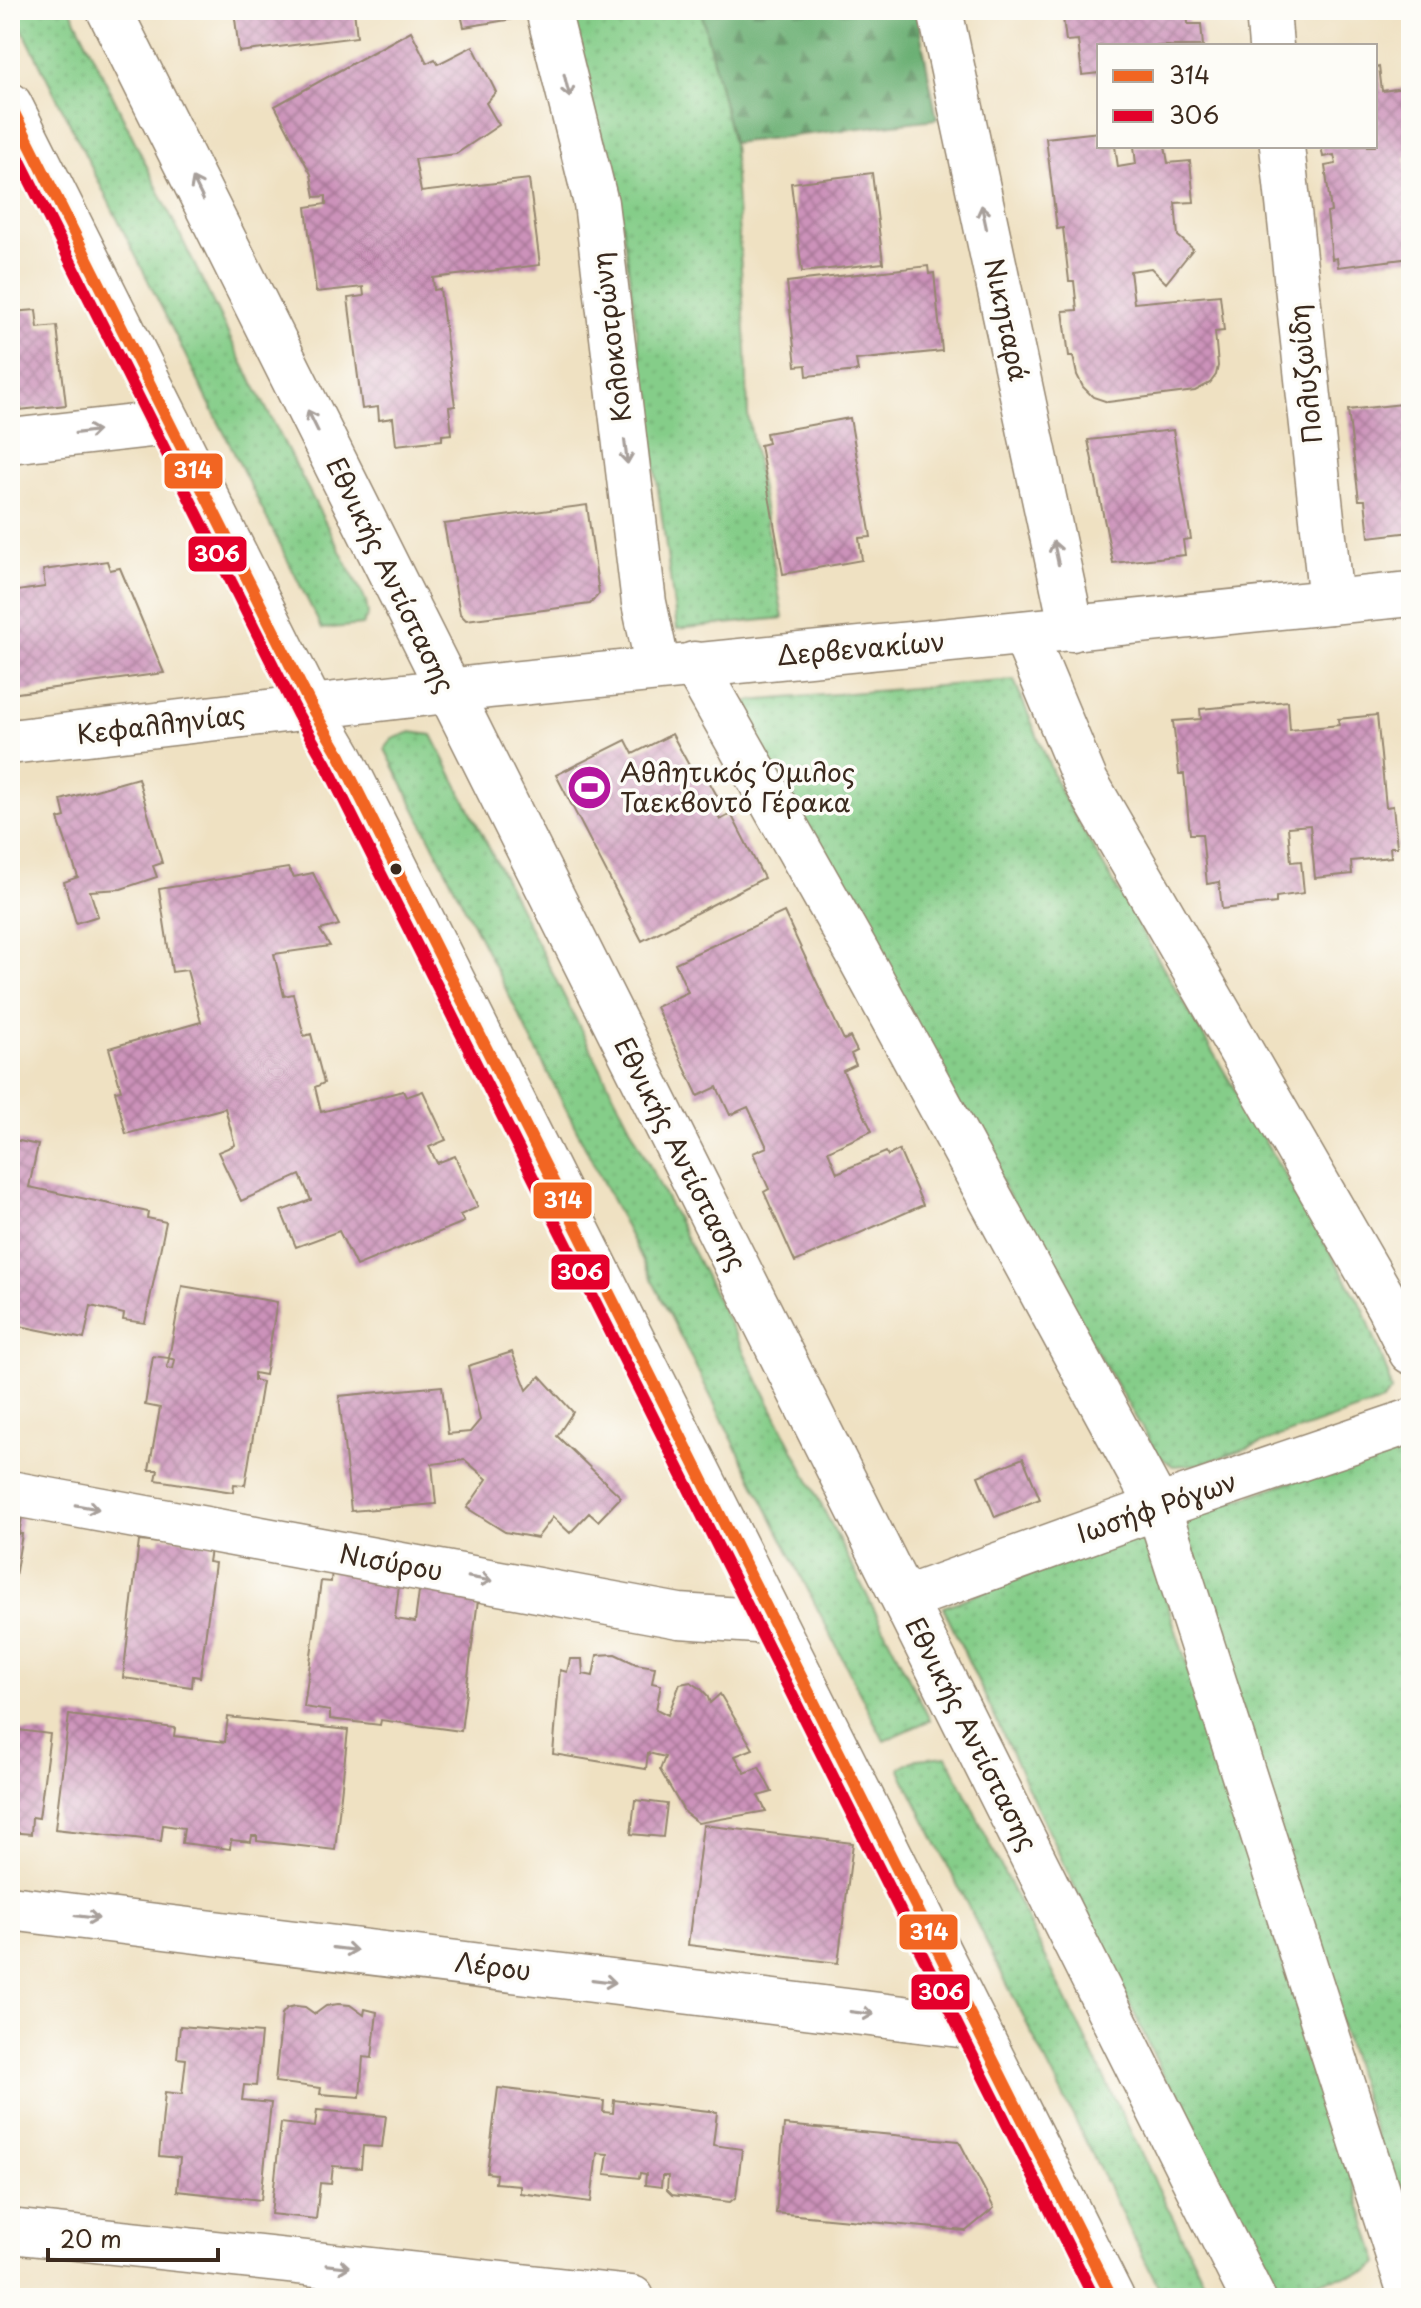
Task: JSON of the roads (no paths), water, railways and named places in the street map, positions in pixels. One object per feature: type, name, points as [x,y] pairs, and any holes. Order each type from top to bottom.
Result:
[{"type":"street","name":"Εθνικής Αντίστασης","points":[[109,10],[1253,2298]]},
{"type":"street","name":"Κολοκοτρώνη","points":[[548,10],[596,203],[644,603],[676,666],[866,968],[1158,1507],[1411,2296]]},
{"type":"street","name":"Νικηταρά","points":[[940,10],[1072,629]]},
{"type":"street","points":[[1268,10],[1271,44]]},
{"type":"street","points":[[14,120],[312,708],[340,756],[1112,2298]]},
{"type":"street","name":"Πολυζωίδη","points":[[1282,148],[1331,602]]},
{"type":"street","points":[[10,441],[169,423]]},
{"type":"street","name":"Δερβενακίων","points":[[312,708],[676,666],[1411,594]]},
{"type":"street","points":[[1024,633],[1086,782],[1380,1292],[1411,1352]]},
{"type":"street","name":"Κεφαλληνίας","points":[[10,742],[312,708]]},
{"type":"street","name":"Ιωσήφ Ρόγων","points":[[904,1599],[1158,1507],[1411,1421]]},
{"type":"street","name":"Νισύρου","points":[[10,1493],[679,1616],[772,1622]]},
{"type":"street","name":"Λέρου","points":[[10,1908],[976,2027]]},
{"type":"street","points":[[10,2231],[632,2298]]},
{"type":"place","name":"Αθλητικός Όμιλος Ταεκβοντό Γέρακα","points":[[589,788]]}]
